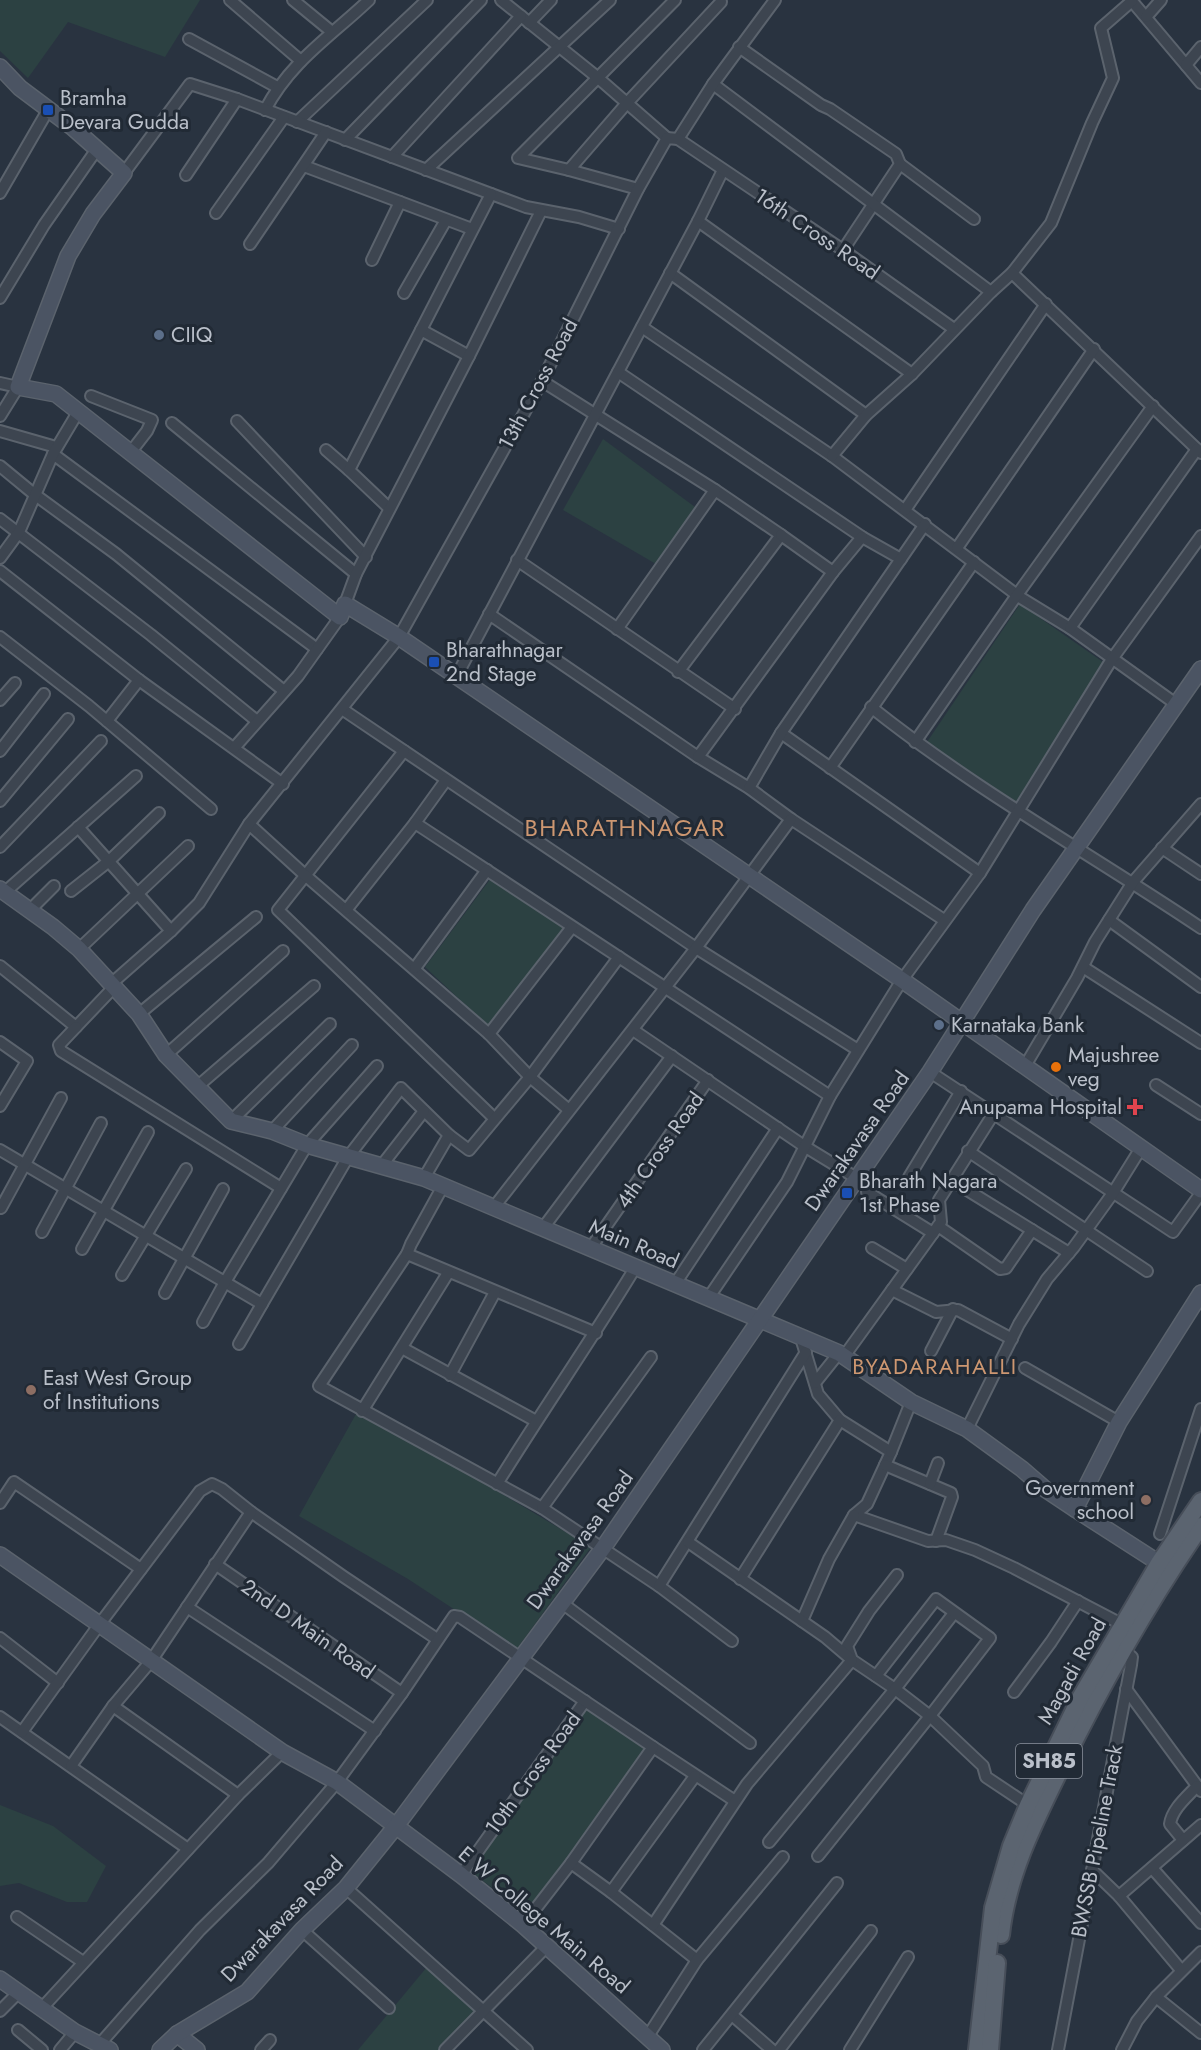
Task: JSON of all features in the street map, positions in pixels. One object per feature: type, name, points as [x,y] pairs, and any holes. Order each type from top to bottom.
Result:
[{"type":"main road","name":"Magadi Road","points":[[990,2050],[1003,1914],[1023,1851],[1159,1563],[1201,1501]]},
{"type":"main road","name":"Magadi Road","points":[[1128,1628],[1201,1526]]},
{"type":"main road","name":"Magadi Road","points":[[977,2050],[995,1895],[1011,1846],[1028,1805],[1080,1698],[1118,1646]]},
{"type":"street","points":[[230,0],[301,61]]},
{"type":"street","points":[[293,0],[332,32]]},
{"type":"street","points":[[297,122],[427,0]]},
{"type":"street","points":[[345,140],[481,0]]},
{"type":"street","name":"16th Cross Road","points":[[501,0],[673,139],[843,250],[954,329]]},
{"type":"street","points":[[392,157],[525,19],[551,0]]},
{"type":"street","points":[[426,170],[610,0]]},
{"type":"street","points":[[638,189],[518,158],[675,0]]},
{"type":"street","name":"13th Cross Road","points":[[281,1188],[61,1051],[59,1045],[113,985],[171,932],[207,893],[249,824],[399,637],[542,381],[638,189],[774,0]]},
{"type":"street","points":[[1146,17],[1161,0]]},
{"type":"street","points":[[265,110],[277,87],[301,61],[365,1]]},
{"type":"street","points":[[832,456],[866,415],[912,374],[954,329],[1012,273],[1051,223],[1113,78],[1101,28],[1132,1],[1201,83]]},
{"type":"street","points":[[569,170],[627,103],[721,2]]},
{"type":"street","points":[[189,39],[277,87]]},
{"type":"street","points":[[739,47],[896,154],[900,164],[974,219]]},
{"type":"street","points":[[1186,65],[1201,47]]},
{"type":"street","points":[[1,70],[124,172]]},
{"type":"street","points":[[0,416],[18,387],[68,256],[93,214],[190,84],[237,99],[541,211],[579,217],[619,229]]},
{"type":"street","points":[[713,84],[873,206],[991,292]]},
{"type":"street","points":[[186,175],[237,99]]},
{"type":"street","points":[[0,193],[48,110]]},
{"type":"street","points":[[216,213],[284,117]]},
{"type":"street","points":[[250,244],[326,132]]},
{"type":"street","points":[[0,298],[44,225],[97,149]]},
{"type":"street","points":[[843,250],[900,164]]},
{"type":"street","points":[[304,166],[472,229]]},
{"type":"street","points":[[456,677],[723,170]]},
{"type":"street","points":[[349,470],[491,194]]},
{"type":"street","points":[[372,260],[400,202]]},
{"type":"street","points":[[234,748],[317,649],[342,610],[356,574],[469,357],[541,211]]},
{"type":"street","points":[[404,293],[446,219]]},
{"type":"street","points":[[698,221],[912,374]]},
{"type":"street","points":[[670,273],[866,415]]},
{"type":"street","points":[[1012,273],[1199,451],[1070,628]]},
{"type":"street","points":[[905,510],[1046,304]]},
{"type":"street","points":[[642,327],[832,456],[1017,594],[1070,628],[1176,704]]},
{"type":"street","points":[[421,330],[469,357]]},
{"type":"street","points":[[957,548],[1094,349]]},
{"type":"street","points":[[618,372],[862,537],[901,559]]},
{"type":"street","points":[[542,381],[594,416],[715,490],[833,572]]},
{"type":"street","points":[[0,383],[56,394],[130,453],[342,610],[399,637],[963,1022],[1201,1192],[1173,1232],[930,1072]]},
{"type":"street","points":[[91,396],[152,420],[147,431],[130,453]]},
{"type":"street","points":[[915,742],[1017,594],[1153,406]]},
{"type":"street","points":[[0,558],[19,532],[55,451],[78,412]]},
{"type":"street","points":[[237,421],[366,556]]},
{"type":"street","points":[[172,423],[356,574]]},
{"type":"street","points":[[0,430],[55,451],[317,649]]},
{"type":"street","points":[[326,450],[389,508]]},
{"type":"street","points":[[0,466],[116,554],[284,691]]},
{"type":"street","points":[[617,629],[715,490]]},
{"type":"street","points":[[0,519],[151,635],[257,721]]},
{"type":"street","points":[[749,788],[780,733],[925,524]]},
{"type":"street","points":[[678,672],[781,535]]},
{"type":"street","points":[[709,1297],[787,1182],[830,1096],[902,980],[980,873],[1112,659],[1201,536]]},
{"type":"street","points":[[698,757],[833,572],[862,537]]},
{"type":"street","points":[[517,560],[735,709]]},
{"type":"street","points":[[830,768],[974,562]]},
{"type":"street","points":[[0,571],[139,680],[283,784]]},
{"type":"street","points":[[489,614],[698,757],[749,788],[791,819],[944,920]]},
{"type":"street","points":[[0,637],[107,721],[212,809]]},
{"type":"street","name":"Dwarakavasa Road","points":[[160,2050],[177,2034],[247,1992],[302,1930],[345,1888],[396,1826],[603,1548],[759,1319],[858,1179],[963,1022],[1033,910],[1201,669]]},
{"type":"street","points":[[107,721],[139,680]]},
{"type":"street","points":[[0,700],[15,683]]},
{"type":"street","points":[[0,751],[44,694]]},
{"type":"street","points":[[872,707],[915,742],[1017,812],[1133,882],[1201,928]]},
{"type":"street","points":[[342,709],[696,948],[858,1050]]},
{"type":"street","points":[[0,801],[68,719]]},
{"type":"street","points":[[780,733],[980,873]]},
{"type":"street","points":[[0,846],[101,741]]},
{"type":"street","points":[[404,751],[278,910],[494,1118]]},
{"type":"street","points":[[136,777],[2,891],[79,949],[139,1014],[166,1055],[231,1121],[330,1024]]},
{"type":"street","points":[[347,909],[446,780]]},
{"type":"street","points":[[1025,1066],[1108,920],[1133,882],[1162,848],[1199,811]]},
{"type":"street","points":[[71,891],[109,861],[159,813]]},
{"type":"street","points":[[494,1207],[696,948],[791,819]]},
{"type":"street","points":[[415,823],[830,1096]]},
{"type":"street","points":[[249,824],[489,1034],[530,1077],[569,1110]]},
{"type":"street","points":[[78,826],[171,932]]},
{"type":"street","points":[[79,949],[188,846]]},
{"type":"street","points":[[1162,848],[1201,874]]},
{"type":"street","points":[[414,968],[487,870]]},
{"type":"street","points":[[30,910],[54,886]]},
{"type":"street","points":[[139,1014],[256,917]]},
{"type":"street","points":[[1108,920],[1201,987]]},
{"type":"street","points":[[489,1034],[572,927]]},
{"type":"street","points":[[166,1055],[283,951]]},
{"type":"street","points":[[240,1344],[348,1156],[401,1088],[449,1135],[469,1150],[530,1077],[619,957]]},
{"type":"street","points":[[0,966],[76,1027]]},
{"type":"street","points":[[1083,967],[1201,1043]]},
{"type":"street","points":[[198,1086],[314,986]]},
{"type":"street","points":[[633,1030],[804,1146],[858,1179]]},
{"type":"street","points":[[0,1042],[27,1060],[0,1106]]},
{"type":"street","points":[[272,1131],[352,1045]]},
{"type":"street","points":[[543,1228],[672,1056]]},
{"type":"street","points":[[203,1322],[307,1145],[377,1066]]},
{"type":"street","name":"4th Cross Road","points":[[590,1249],[708,1080]]},
{"type":"street","points":[[1156,1085],[1201,1114]]},
{"type":"street","points":[[909,1177],[961,1091]]},
{"type":"street","points":[[1,1208],[61,1098]]},
{"type":"street","points":[[382,1166],[424,1111]]},
{"type":"street","points":[[815,1383],[842,1354],[941,1222],[939,1200],[994,1113]]},
{"type":"street","name":"Main Road","points":[[231,1121],[272,1131],[307,1145],[424,1178],[759,1319],[803,1345],[842,1354],[911,1402],[967,1429],[1022,1469],[1045,1489],[1159,1563]]},
{"type":"street","points":[[42,1232],[101,1123]]},
{"type":"street","points":[[675,1284],[778,1128]]},
{"type":"street","points":[[82,1249],[148,1132]]},
{"type":"street","points":[[424,1178],[449,1135]]},
{"type":"street","points":[[967,1429],[1012,1339],[1047,1279],[1113,1193],[1141,1148]]},
{"type":"street","points":[[0,1150],[262,1304]]},
{"type":"street","points":[[968,1151],[1147,1271]]},
{"type":"street","points":[[122,1275],[186,1169]]},
{"type":"street","points":[[951,1180],[1069,1253]]},
{"type":"street","points":[[443,1186],[407,1254],[319,1386],[542,1508],[659,1586],[732,1641]]},
{"type":"street","points":[[165,1293],[223,1189]]},
{"type":"street","points":[[867,1192],[1000,1269],[1006,1268],[1032,1230]]},
{"type":"street","points":[[872,1248],[907,1269]]},
{"type":"street","points":[[407,1254],[596,1333]]},
{"type":"street","points":[[497,1484],[536,1421],[596,1333],[635,1268]]},
{"type":"street","points":[[362,1411],[448,1273]]},
{"type":"street","points":[[892,1290],[936,1312],[953,1309],[1012,1339]]},
{"type":"street","points":[[450,1375],[495,1292]]},
{"type":"street","points":[[1075,1509],[1119,1422],[1201,1293]]},
{"type":"street","points":[[931,1351],[953,1309]]},
{"type":"street","points":[[803,1345],[818,1394],[840,1420],[891,1452]]},
{"type":"street","points":[[659,1586],[688,1542],[803,1345]]},
{"type":"street","points":[[402,1348],[536,1421]]},
{"type":"street","points":[[542,1508],[651,1357]]},
{"type":"street","points":[[1025,1368],[1119,1422]]},
{"type":"street","points":[[802,1621],[829,1559],[854,1515],[867,1504],[911,1402]]},
{"type":"street","points":[[1160,1534],[1201,1409]]},
{"type":"street","points":[[740,1579],[840,1420]]},
{"type":"street","points":[[930,1484],[938,1463]]},
{"type":"street","points":[[885,1466],[949,1491],[953,1495],[936,1541]]},
{"type":"street","points":[[0,1503],[14,1482],[141,1569]]},
{"type":"street","points":[[22,1732],[99,1624],[200,1491],[212,1484],[437,1639]]},
{"type":"street","points":[[70,1766],[113,1706],[151,1661],[250,1512]]},
{"type":"street","points":[[854,1515],[928,1541],[952,1541],[975,1550],[1128,1628]]},
{"type":"street","points":[[688,1542],[802,1621],[930,1716],[983,1766],[986,1777],[1028,1805]]},
{"type":"street","name":"E W College Main Road","points":[[0,1555],[282,1752],[337,1782],[396,1826],[523,1925],[662,2050]]},
{"type":"street","name":"2nd D Main Road","points":[[215,1564],[402,1693]]},
{"type":"street","points":[[852,1660],[847,1647],[869,1611],[897,1575]]},
{"type":"street","points":[[818,1856],[990,1638],[936,1599],[876,1676]]},
{"type":"street","points":[[1014,1692],[1078,1601]]},
{"type":"street","points":[[562,1602],[750,1743]]},
{"type":"street","points":[[187,1607],[375,1731]]},
{"type":"street","points":[[770,1842],[954,1613]]},
{"type":"street","points":[[0,1979],[75,2032],[104,2047],[200,1930],[268,1863],[337,1782],[402,1693],[454,1616],[460,1617],[735,1802]]},
{"type":"street","points":[[0,1638],[58,1683]]},
{"type":"street","name":"BWSSB Pipeline Track","points":[[1058,2050],[1132,1657],[1118,1646]]},
{"type":"street","points":[[652,1925],[747,1784],[852,1660]]},
{"type":"street","points":[[1126,1689],[1199,1789],[1174,1813],[1170,1820],[1170,1824],[1183,1840]]},
{"type":"street","name":"10th Cross Road","points":[[460,1875],[585,1701]]},
{"type":"street","points":[[113,1706],[238,1795]]},
{"type":"street","points":[[0,1717],[188,1849]]},
{"type":"street","points":[[523,1925],[571,1863],[652,1747]]},
{"type":"street","points":[[42,2008],[238,1795],[282,1752]]},
{"type":"street","points":[[611,1892],[695,1776]]},
{"type":"street","points":[[1119,1896],[1201,1825]]},
{"type":"street","points":[[648,2036],[697,1960],[783,1857]]},
{"type":"street","points":[[571,1863],[697,1960]]},
{"type":"street","points":[[1152,1868],[1201,1923]]},
{"type":"street","points":[[1092,1870],[1119,1896],[1181,1970]]},
{"type":"street","points":[[704,2050],[837,1883]]},
{"type":"street","points":[[345,1888],[527,2050]]},
{"type":"street","points":[[17,1917],[83,1962]]},
{"type":"street","points":[[302,1930],[389,2008]]},
{"type":"street","points":[[779,2050],[871,1930]]},
{"type":"street","points":[[445,2050],[546,1947]]},
{"type":"street","points":[[1122,2050],[1137,2021],[1156,1997],[1201,1952]]},
{"type":"street","points":[[850,2050],[908,1958]]},
{"type":"street","points":[[1192,1960],[1201,1969]]},
{"type":"street","points":[[0,2011],[18,1993]]},
{"type":"street","points":[[1156,1997],[1201,2032]]},
{"type":"street","points":[[732,2015],[772,2050]]},
{"type":"street","points":[[18,2030],[42,2050]]},
{"type":"street","points":[[60,2050],[75,2032]]},
{"type":"street","points":[[177,2034],[197,2050]]},
{"type":"street","points":[[261,2050],[270,2040]]},
{"type":"green space","points":[[0,0],[200,0],[165,57],[68,22],[28,78],[0,51]]},
{"type":"green space","points":[[603,439],[695,507],[656,564],[563,510]]},
{"type":"green space","points":[[1020,604],[1103,662],[1016,802],[927,742]]},
{"type":"green space","points":[[491,878],[563,928],[488,1026],[425,967]]},
{"type":"green space","points":[[356,1414],[470,1475],[591,1547],[516,1650],[408,1579],[299,1516]]},
{"type":"green space","points":[[589,1705],[653,1752],[532,1917],[468,1870]]},
{"type":"green space","points":[[0,1805],[53,1826],[106,1866],[87,1902],[67,1902],[19,1883],[0,1886]]},
{"type":"green space","points":[[427,1967],[478,2011],[441,2050],[358,2050]]},
{"type":"place","name":"Bramha Devara Gudda","points":[[48,110]]},
{"type":"place","name":"CIIQ","points":[[159,335]]},
{"type":"place","name":"Bharathnagar 2nd Stage","points":[[434,662]]},
{"type":"place","name":"Karnataka Bank","points":[[939,1025]]},
{"type":"place","name":"Majushree veg","points":[[1056,1067]]},
{"type":"place","name":"Anupama Hospital","points":[[1135,1107]]},
{"type":"place","name":"Bharath Nagara 1st Phase","points":[[847,1193]]},
{"type":"place","name":"East West Group of Institutions","points":[[31,1390]]},
{"type":"place","name":"Government school","points":[[1146,1500]]},
{"type":"district","name":"BHARATHNAGAR","points":[[625,828]]},
{"type":"district","name":"BYADARAHALLI","points":[[935,1366]]}]
